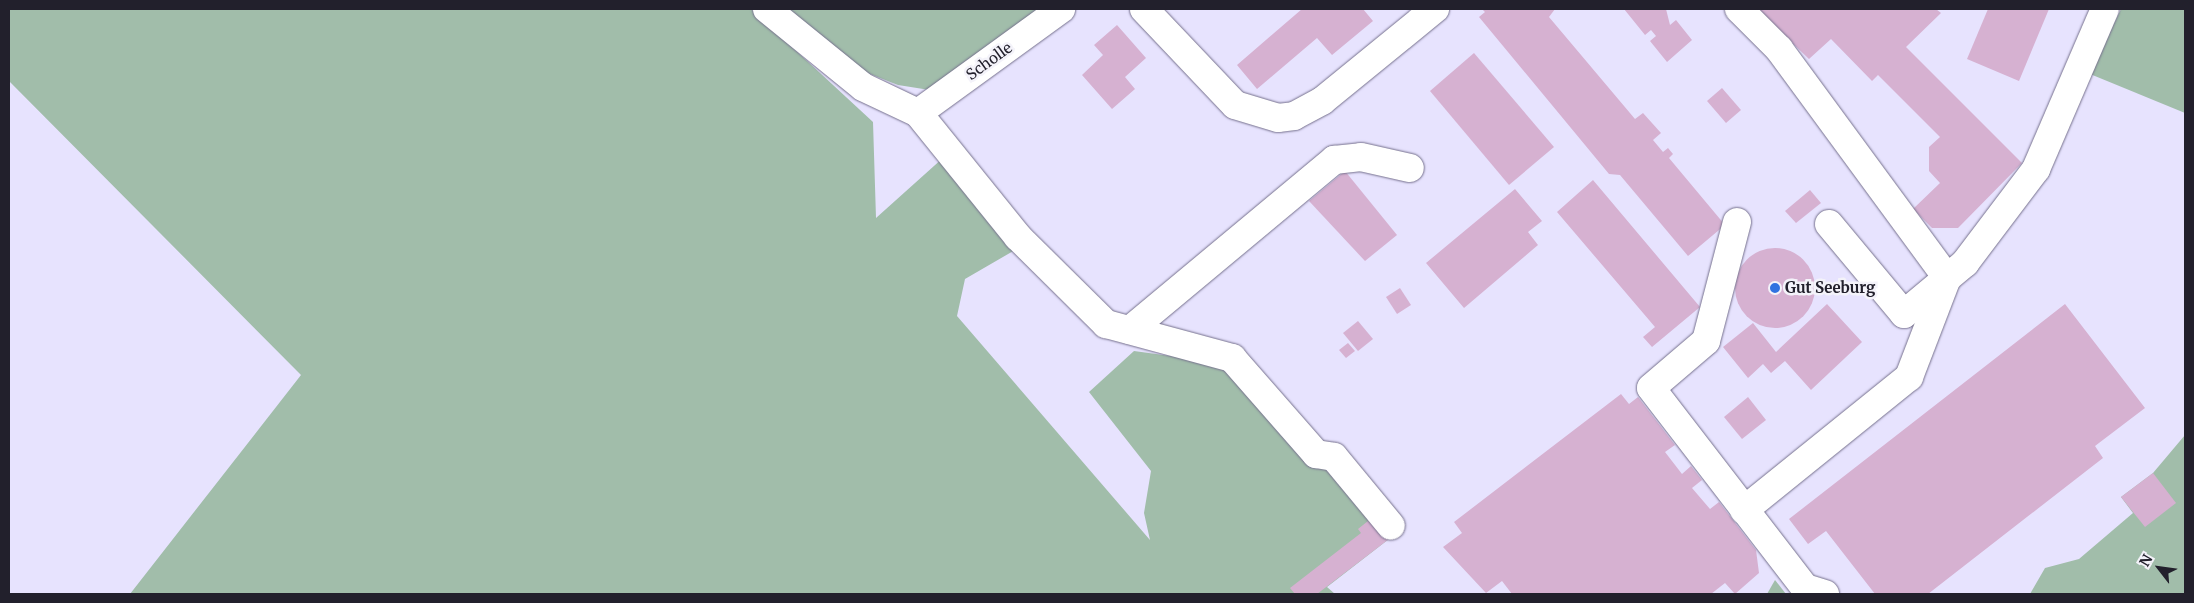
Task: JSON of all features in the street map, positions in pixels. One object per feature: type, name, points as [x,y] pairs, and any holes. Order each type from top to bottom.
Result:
[{"type":"lane","points":[[767,9],[864,87],[918,113],[1018,237],[1106,324],[1232,358],[1316,454],[1334,457],[1391,526]]},
{"type":"lane","name":"Scholle","points":[[918,113],[1061,9]]},
{"type":"lane","points":[[1144,9],[1235,105],[1278,118],[1301,113],[1322,101],[1435,9]]},
{"type":"lane","points":[[1739,9],[1779,49],[1947,278]]},
{"type":"lane","points":[[1829,224],[1904,314],[1966,263],[2036,169],[2105,9]]},
{"type":"lane","points":[[1130,330],[1334,160],[1361,157],[1410,168]]},
{"type":"lane","points":[[1737,222],[1706,341],[1651,388],[1805,588],[1825,594]]},
{"type":"lane","points":[[1744,510],[1909,377],[1947,278]]},
{"type":"green space","points":[[9,9],[751,9],[873,122],[876,218],[944,157],[1015,250],[965,279],[957,316],[1150,540],[1144,513],[1151,471],[1089,392],[1134,351],[1229,364],[1328,463],[1389,539],[1327,587],[1335,594],[130,594],[301,375],[9,81]]},
{"type":"green space","points":[[785,9],[1049,9],[936,91],[898,85],[852,67]]},
{"type":"green space","points":[[2121,9],[2185,9],[2185,113],[2090,74]]},
{"type":"green space","points":[[2185,435],[2185,594],[2030,594],[2045,568],[2079,559],[2133,513],[2121,497],[2153,473]]},
{"type":"green space","points":[[1775,580],[1786,594],[1767,594]]},
{"type":"building","points":[[1302,9],[1363,9],[1373,21],[1332,55],[1317,38],[1257,89],[1237,65]]},
{"type":"building","points":[[1482,9],[1555,9],[1549,17],[1635,119],[1643,113],[1661,133],[1653,140],[1663,152],[1668,148],[1673,154],[1669,158],[1725,225],[1688,256],[1620,175],[1609,174],[1479,17],[1485,12]]},
{"type":"building","points":[[1624,9],[1666,9],[1670,25],[1676,20],[1692,40],[1667,62],[1650,41],[1656,36],[1651,30],[1645,35]]},
{"type":"building","points":[[1757,9],[1936,9],[1941,13],[1906,47],[2022,163],[1958,228],[1932,228],[1913,209],[1940,183],[1929,171],[1929,147],[1940,137],[1878,75],[1872,81],[1831,39],[1809,59]]},
{"type":"building","points":[[1988,9],[2049,9],[2019,81],[1967,59]]},
{"type":"building","points":[[1117,25],[1146,58],[1125,77],[1135,89],[1112,109],[1082,75],[1103,55],[1094,45]]},
{"type":"building","points":[[1474,53],[1554,147],[1509,185],[1430,91]]},
{"type":"building","points":[[1722,88],[1741,110],[1726,123],[1707,101]]},
{"type":"building","points":[[1345,171],[1397,235],[1365,261],[1309,201]]},
{"type":"building","points":[[1593,180],[1700,307],[1652,347],[1643,337],[1655,327],[1557,212]]},
{"type":"building","points":[[1515,189],[1542,221],[1528,232],[1538,245],[1464,308],[1426,263]]},
{"type":"building","points":[[1810,190],[1821,203],[1796,223],[1785,211]]},
{"type":"building","name":"Gut Seeburg","points":[[1775,248],[1790,251],[1803,260],[1812,273],[1815,288],[1812,303],[1803,316],[1790,325],[1775,328],[1760,325],[1747,316],[1738,303],[1735,288],[1738,273],[1747,260],[1760,251]]},
{"type":"building","points":[[1400,288],[1411,305],[1397,314],[1386,297]]},
{"type":"building","points":[[1827,304],[1862,342],[1811,390],[1785,361],[1771,373],[1763,364],[1748,378],[1723,347],[1753,323],[1776,352]]},
{"type":"building","points":[[2065,304],[2145,408],[2095,446],[2103,458],[1928,594],[1875,594],[1826,531],[1808,544],[1789,519]]},
{"type":"building","points":[[1358,321],[1373,339],[1358,351],[1343,333]]},
{"type":"building","points":[[1348,343],[1355,351],[1346,358],[1339,350]]},
{"type":"building","points":[[1621,394],[1629,404],[1638,397],[1675,445],[1665,452],[1682,474],[1691,466],[1702,480],[1692,488],[1710,509],[1719,502],[1756,550],[1759,573],[1735,594],[1725,583],[1711,594],[1512,594],[1502,581],[1486,593],[1443,547],[1462,533],[1454,522]]},
{"type":"building","points":[[1748,397],[1766,420],[1742,439],[1724,417]]},
{"type":"building","points":[[2153,473],[2176,503],[2145,527],[2121,497]]},
{"type":"building","points":[[1373,517],[1389,539],[1317,594],[1295,594],[1290,588],[1361,533],[1358,529]]},
{"type":"place","name":"Gut Seeburg","points":[[1775,288]]}]
